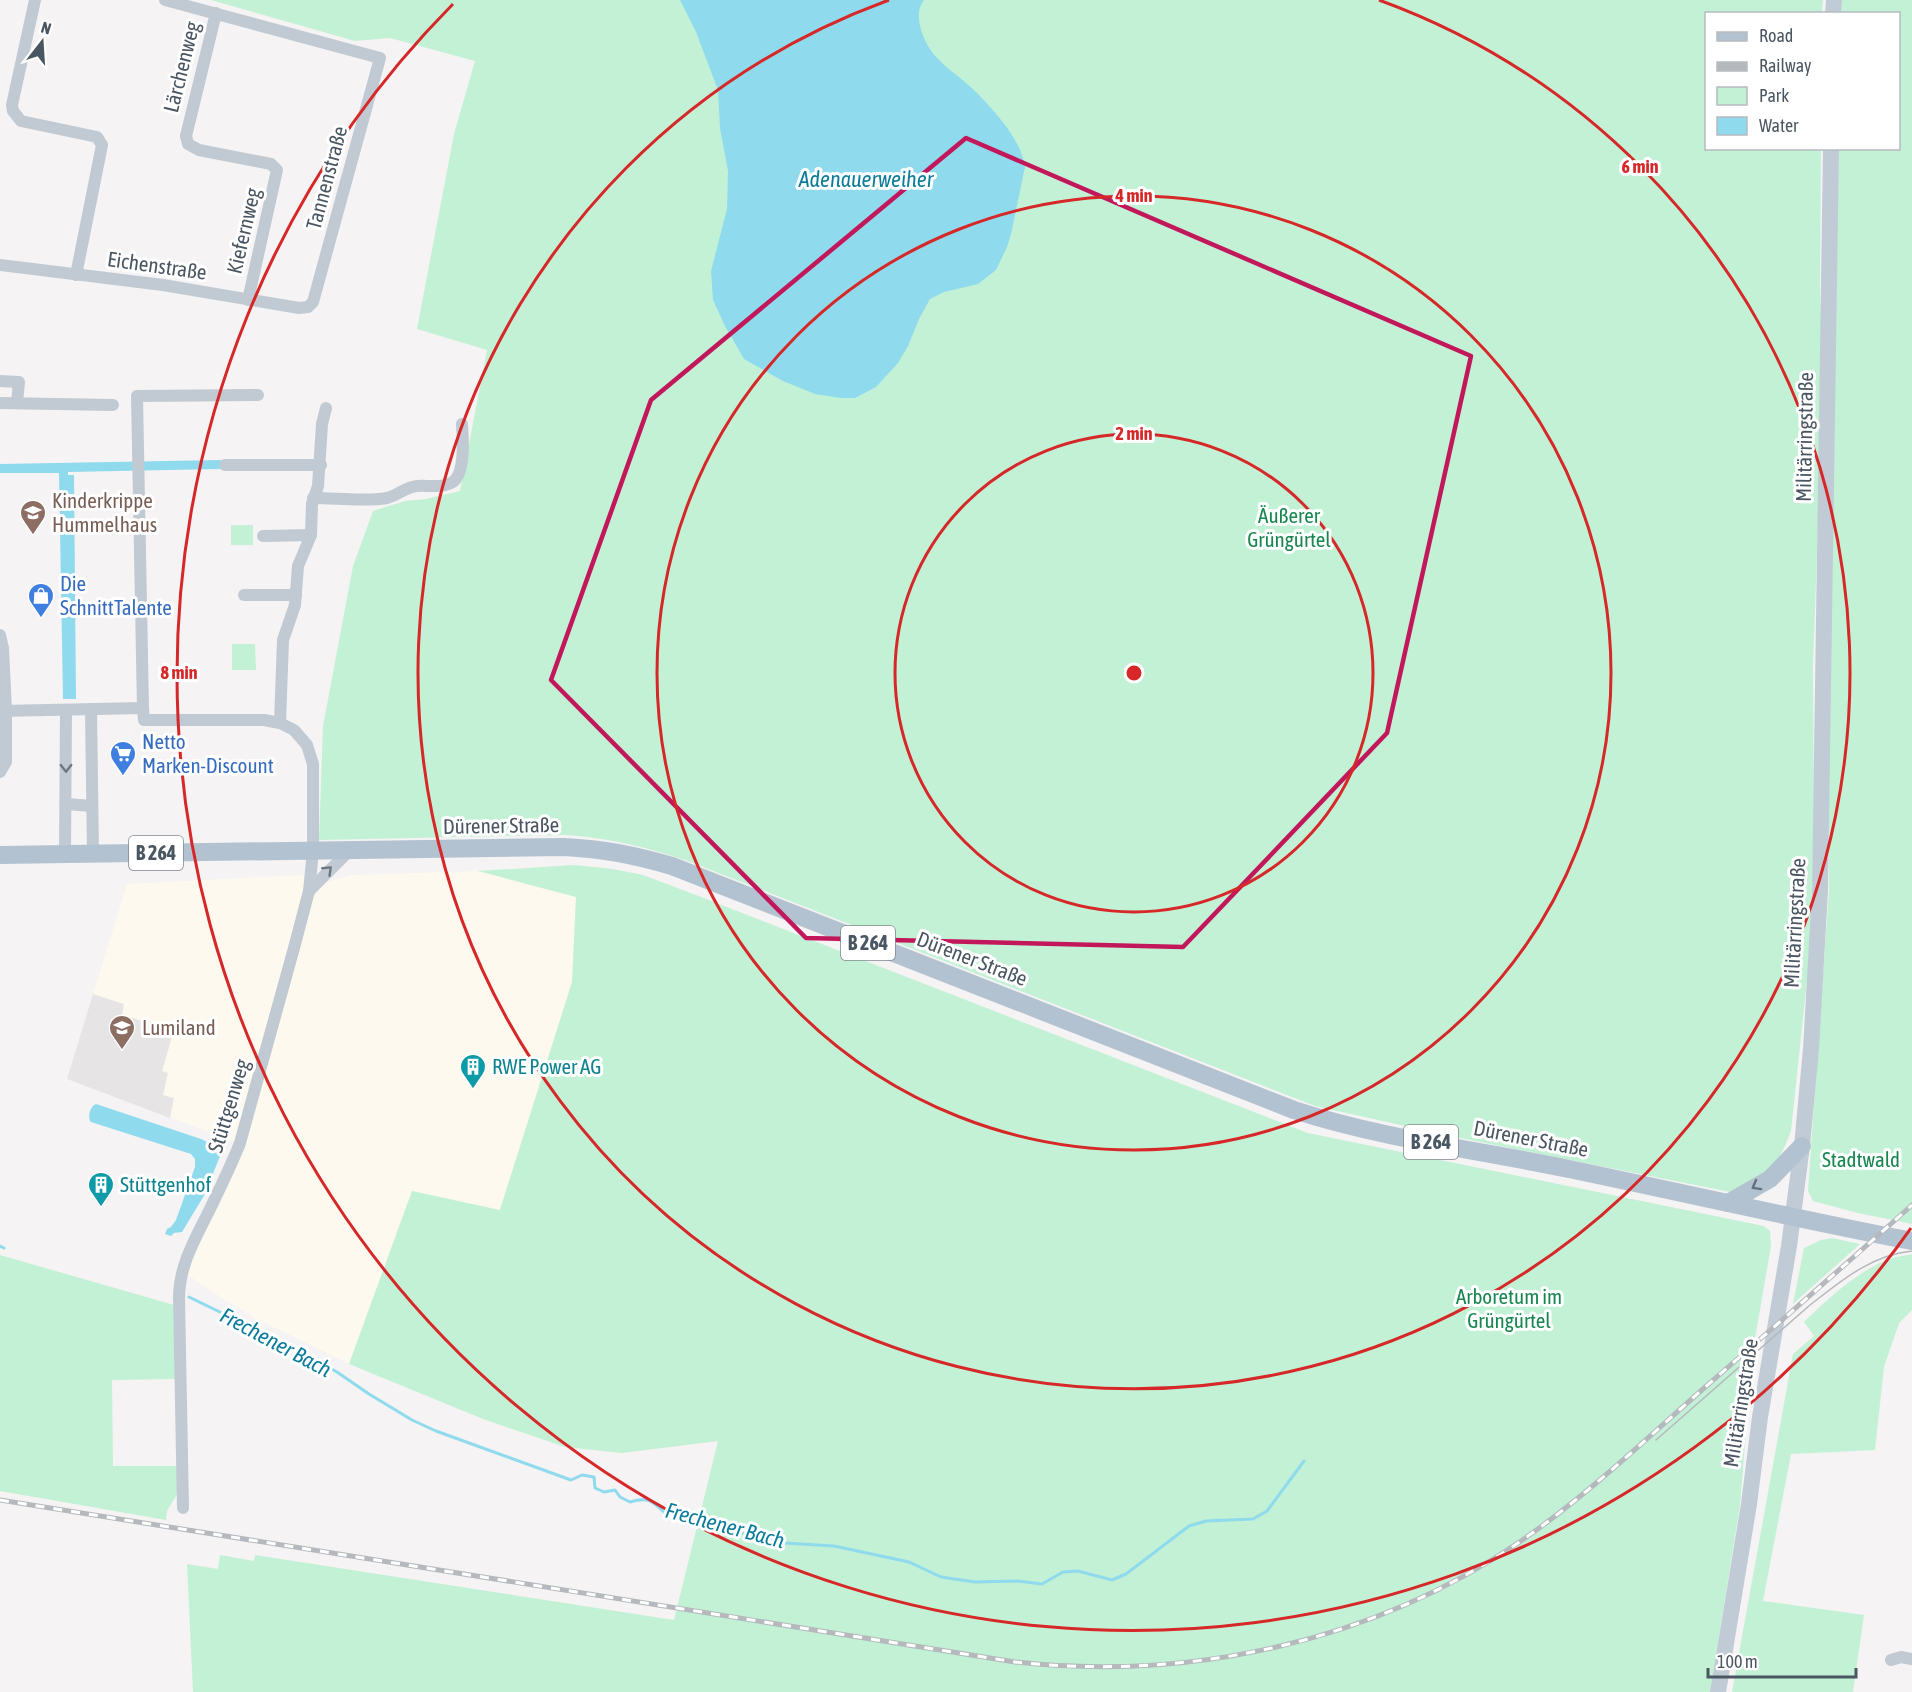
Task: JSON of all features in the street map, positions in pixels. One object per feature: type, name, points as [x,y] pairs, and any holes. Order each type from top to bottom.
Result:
[{"type":"main road","name":"Militärringstraße","points":[[1718,1692],[1793,1217],[1811,1049],[1820,891],[1831,150]]},
{"type":"main road","name":"Dürener Straße","points":[[0,855],[564,847],[631,854],[672,866],[1294,1110],[1333,1122],[1912,1241]]},
{"type":"main road","points":[[1728,1203],[1770,1179],[1802,1146]]},
{"type":"street","points":[[35,0],[12,105],[13,111],[21,121],[97,137],[102,146],[76,275]]},
{"type":"street","points":[[165,0],[216,13]]},
{"type":"street","name":"Tannenstraße","points":[[216,13],[380,58],[313,302],[308,307]]},
{"type":"street","name":"Lärchenweg","points":[[216,13],[186,136],[188,144],[199,150],[271,164],[277,170]]},
{"type":"street","name":"Kiefernweg","points":[[248,300],[277,170]]},
{"type":"street","name":"Eichenstraße","points":[[0,265],[163,285],[299,308],[308,307]]},
{"type":"street","points":[[0,381],[19,382],[17,403]]},
{"type":"street","points":[[258,394],[137,396],[144,720],[264,720],[280,723],[283,640],[296,595],[296,574],[311,535],[314,498],[321,465],[322,424],[326,408]]},
{"type":"street","points":[[0,403],[113,405]]},
{"type":"street","points":[[314,498],[388,497],[415,486],[450,483],[456,480],[460,472],[464,446],[462,424]]},
{"type":"street","points":[[225,465],[321,465]]},
{"type":"street","points":[[263,536],[311,535]]},
{"type":"street","points":[[244,596],[296,595]]},
{"type":"street","points":[[0,635],[3,648],[6,762],[0,772]]},
{"type":"street","points":[[3,711],[143,708]]},
{"type":"street","points":[[65,853],[66,710]]},
{"type":"street","points":[[91,710],[93,854]]},
{"type":"street","name":"Stüttgenweg","points":[[183,1508],[179,1296],[188,1255],[230,1170],[240,1143],[309,891],[313,852],[313,764],[307,745],[294,730],[280,723]]},
{"type":"street","points":[[66,804],[92,806]]},
{"type":"street","name":"Stüttgenweg","points":[[309,891],[349,851]]},
{"type":"street","points":[[1892,1660],[1901,1657],[1912,1659]]},
{"type":"highlighted area","points":[[966,138],[1471,356],[1387,733],[1183,947],[806,938],[551,680],[651,400]]},
{"type":"shaded area","points":[[478,871],[576,897],[572,982],[499,1211],[412,1191],[349,1364],[257,1319],[186,1274],[192,1254],[246,1146],[67,1079],[127,884],[300,875],[330,881],[351,875]]},
{"type":"shaded area","name":"Lumiland","points":[[93,994],[124,1004],[122,1015],[174,1030],[162,1071],[168,1073],[163,1095],[174,1098],[170,1118],[67,1079]]},
{"type":"green space","name":"Äußerer Grüngürtel","points":[[211,0],[1823,0],[1822,12],[1705,12],[1705,150],[1821,150],[1820,287],[1823,383],[1813,666],[1814,814],[1810,952],[1791,1131],[1782,1153],[1770,1171],[1753,1184],[1730,1192],[1450,1136],[1315,1106],[685,860],[625,843],[564,835],[319,840],[323,726],[353,566],[373,511],[405,501],[460,491],[487,350],[417,329],[454,134],[475,61],[390,38],[355,41]]},
{"type":"green space","name":"Stadtwald","points":[[1835,0],[1912,0],[1912,1224],[1813,1201],[1808,1191],[1829,890],[1828,690],[1835,150],[1900,150],[1900,12],[1835,12]]},
{"type":"green space","points":[[231,525],[253,525],[253,545],[231,545]]},
{"type":"green space","points":[[232,644],[255,644],[256,670],[232,670]]},
{"type":"green space","name":"Arboretum im Grüngürtel","points":[[574,865],[643,875],[1308,1133],[1764,1226],[1770,1231],[1771,1246],[1744,1402],[1740,1413],[1747,1420],[1740,1505],[1710,1692],[193,1692],[187,1564],[218,1569],[220,1555],[254,1561],[255,1555],[674,1620],[718,1441],[622,1453],[565,1447],[483,1419],[349,1364],[412,1191],[500,1210],[572,982],[576,897],[478,871]]},
{"type":"green space","points":[[1832,1238],[1860,1244],[1793,1304],[1804,1248],[1821,1240]]},
{"type":"green space","points":[[1912,1254],[1912,1310],[1899,1323],[1884,1367],[1875,1450],[1791,1454],[1763,1601],[1864,1615],[1853,1692],[1732,1692],[1793,1354],[1814,1336],[1804,1322],[1831,1297],[1864,1272],[1888,1260]]},
{"type":"green space","points":[[0,1255],[174,1305],[176,1379],[112,1380],[113,1466],[179,1466],[179,1491],[167,1511],[166,1520],[0,1491]]},
{"type":"water","name":"Adenauerweiher","points":[[680,0],[924,0],[920,9],[919,22],[930,48],[944,65],[993,110],[1019,147],[1025,167],[1011,234],[996,270],[978,284],[944,292],[930,299],[898,363],[876,387],[855,398],[815,394],[783,381],[744,359],[713,300],[711,271],[727,209],[728,171],[720,128],[718,90],[696,32]]},
{"type":"water","points":[[221,460],[221,469],[68,472],[68,475],[74,475],[76,699],[63,699],[59,473],[0,473],[0,464]]},
{"type":"water","points":[[96,1104],[201,1139],[218,1150],[220,1156],[205,1194],[182,1232],[171,1236],[165,1234],[176,1220],[195,1167],[195,1159],[191,1154],[91,1122],[90,1112]]},
{"type":"waterway","name":"Frechener Bach","points":[[0,1246],[4,1248]]},
{"type":"waterway","name":"Frechener Bach","points":[[189,1297],[296,1349],[412,1420],[436,1431],[571,1480],[582,1475],[594,1477],[595,1488],[604,1492],[615,1490],[620,1497],[630,1502],[649,1501],[665,1513],[691,1512],[730,1532],[769,1537],[784,1543],[834,1546],[909,1562],[941,1577],[975,1582],[1017,1581],[1042,1584],[1063,1572],[1078,1571],[1112,1580],[1126,1574],[1189,1526],[1206,1521],[1253,1519],[1267,1511],[1304,1461]]},
{"type":"tram line","points":[[1656,1440],[1833,1287],[1857,1270],[1883,1258],[1912,1251]]},
{"type":"railway","points":[[0,1500],[1015,1662],[1081,1666],[1148,1665],[1213,1659],[1278,1646],[1342,1629],[1404,1605],[1464,1576],[1521,1541],[1569,1506],[1614,1468],[1912,1205]]},
{"type":"place","name":"Kinderkrippe Hummelhaus","points":[[33,536]]},
{"type":"place","name":"Die SchnittTalente","points":[[41,619]]},
{"type":"place","name":"Netto Marken-Discount","points":[[123,777]]},
{"type":"place","name":"Lumiland","points":[[122,1051]]},
{"type":"place","name":"RWE Power AG","points":[[473,1090]]},
{"type":"place","name":"Stüttgenhof","points":[[101,1208]]}]
